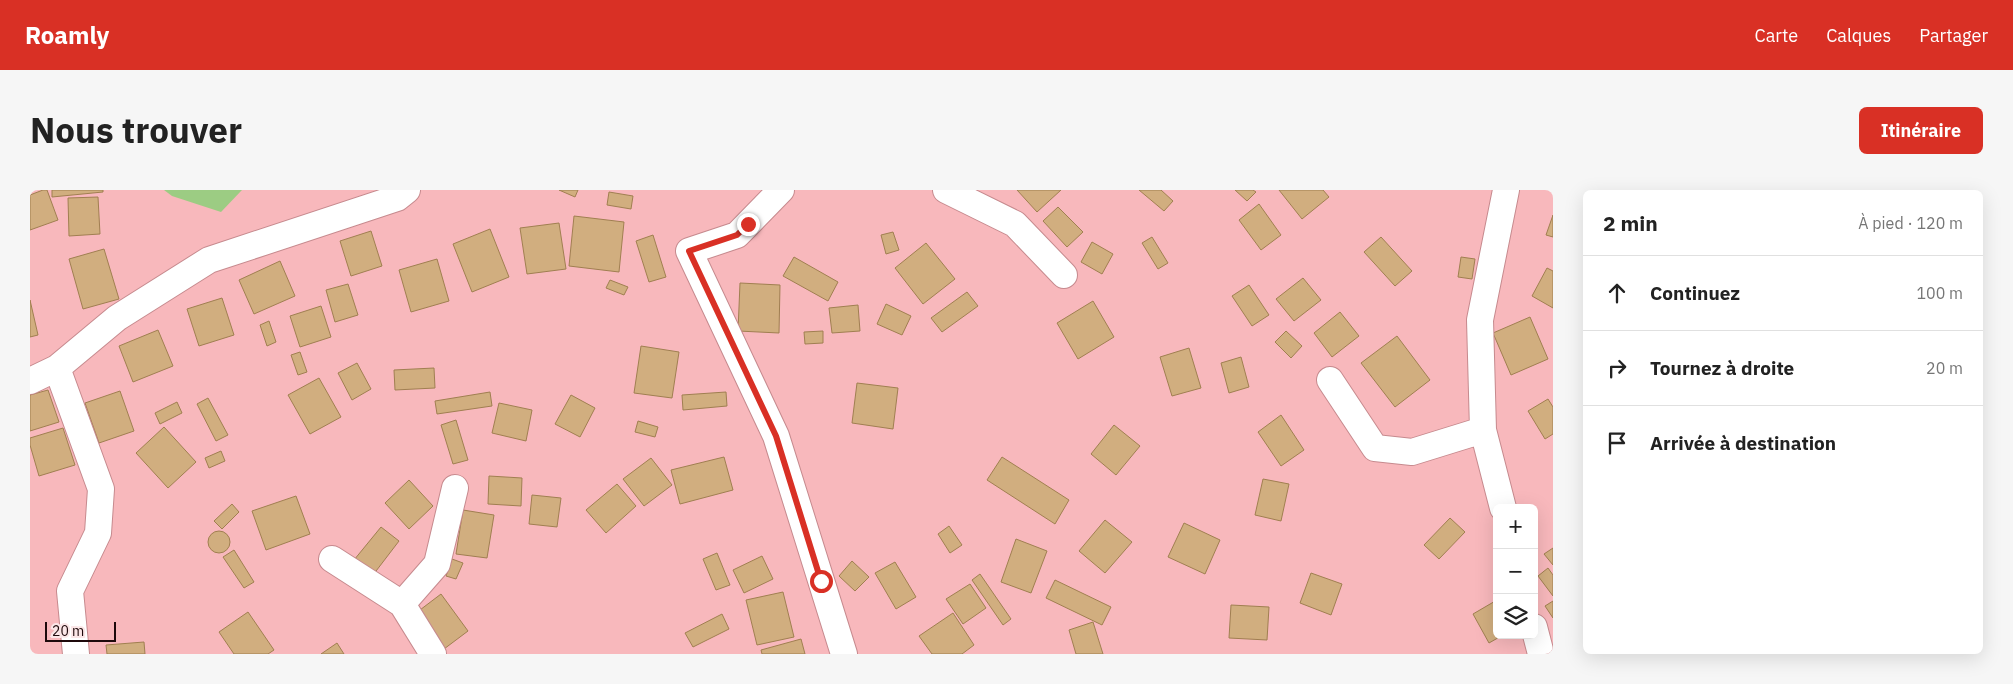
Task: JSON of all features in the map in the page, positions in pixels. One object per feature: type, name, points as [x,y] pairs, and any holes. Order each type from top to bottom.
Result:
[{"type":"street","points":[[30,380],[57,368],[117,318],[209,260],[397,198],[408,190]]},
{"type":"street","points":[[781,190],[737,235],[689,251],[776,436],[844,654]]},
{"type":"street","points":[[946,190],[1015,224],[1064,275]]},
{"type":"street","points":[[1502,504],[1483,430],[1480,320],[1506,190]]},
{"type":"street","points":[[57,368],[101,489],[98,533],[70,591],[76,654]]},
{"type":"street","points":[[1330,380],[1375,448],[1412,452],[1483,430]]},
{"type":"street","points":[[402,604],[437,564],[455,488]]},
{"type":"street","points":[[332,559],[402,604],[433,654]]},
{"type":"street","points":[[1537,639],[1541,654]]},
{"type":"green space","points":[[164,190],[242,190],[221,212],[172,196]]},
{"type":"building","points":[[47,190],[58,220],[30,230],[30,195]]},
{"type":"building","points":[[52,190],[103,190],[103,192],[52,197]]},
{"type":"building","points":[[559,190],[578,190],[575,197]]},
{"type":"building","points":[[1017,190],[1061,190],[1037,212]]},
{"type":"building","points":[[1139,190],[1161,190],[1173,201],[1164,211]]},
{"type":"building","points":[[1235,190],[1253,190],[1256,192],[1247,201]]},
{"type":"building","points":[[1279,190],[1323,190],[1329,197],[1302,219]]},
{"type":"building","points":[[609,192],[633,196],[631,209],[607,205]]},
{"type":"building","points":[[98,197],[100,234],[69,236],[68,198]]},
{"type":"building","points":[[1259,204],[1281,235],[1261,250],[1239,220]]},
{"type":"building","points":[[1058,207],[1083,232],[1067,247],[1043,221]]},
{"type":"building","points":[[1553,215],[1553,237],[1546,235]]},
{"type":"building","points":[[574,216],[624,222],[619,272],[569,266]]},
{"type":"building","points":[[559,223],[566,269],[527,274],[520,228]]},
{"type":"building","points":[[490,229],[509,277],[472,292],[453,244]]},
{"type":"building","points":[[371,231],[382,266],[351,276],[340,241]]},
{"type":"building","points":[[893,232],[899,250],[886,254],[881,235]]},
{"type":"building","points":[[653,235],[666,277],[649,282],[636,241]]},
{"type":"building","points":[[1152,237],[1168,263],[1158,269],[1142,243]]},
{"type":"building","points":[[1381,237],[1412,271],[1395,286],[1364,252]]},
{"type":"building","points":[[1092,242],[1113,254],[1102,274],[1081,262]]},
{"type":"building","points":[[926,243],[955,279],[923,304],[895,268]]},
{"type":"building","points":[[104,249],[119,299],[83,309],[69,259]]},
{"type":"building","points":[[794,257],[838,282],[828,301],[783,276]]},
{"type":"building","points":[[1461,257],[1475,259],[1472,279],[1458,277]]},
{"type":"building","points":[[437,259],[449,301],[411,312],[399,270]]},
{"type":"building","points":[[280,261],[295,296],[254,314],[239,280]]},
{"type":"building","points":[[1547,268],[1553,271],[1553,308],[1532,296]]},
{"type":"building","points":[[1303,278],[1321,300],[1294,321],[1276,299]]},
{"type":"building","points":[[610,280],[628,287],[624,295],[606,288]]},
{"type":"building","points":[[740,283],[780,285],[779,333],[738,331]]},
{"type":"building","points":[[348,284],[358,315],[335,322],[326,290]]},
{"type":"building","points":[[1249,285],[1269,315],[1252,326],[1232,296]]},
{"type":"building","points":[[967,292],[978,306],[942,332],[931,318]]},
{"type":"building","points":[[222,298],[234,335],[199,346],[187,309]]},
{"type":"building","points":[[30,300],[38,335],[30,337]]},
{"type":"building","points":[[1093,301],[1114,337],[1078,359],[1057,323]]},
{"type":"building","points":[[886,304],[911,316],[902,335],[877,324]]},
{"type":"building","points":[[858,305],[860,331],[832,333],[829,308]]},
{"type":"building","points":[[321,306],[331,337],[300,347],[290,316]]},
{"type":"building","points":[[1340,312],[1359,336],[1332,357],[1314,333]]},
{"type":"building","points":[[1530,317],[1548,359],[1511,375],[1493,333]]},
{"type":"building","points":[[269,321],[276,342],[267,346],[260,325]]},
{"type":"building","points":[[158,330],[173,366],[133,382],[119,346]]},
{"type":"building","points":[[823,331],[823,343],[805,344],[804,332]]},
{"type":"building","points":[[1286,331],[1302,346],[1291,358],[1275,342]]},
{"type":"building","points":[[1397,336],[1430,380],[1395,407],[1361,363]]},
{"type":"building","points":[[641,346],[679,352],[672,398],[634,393]]},
{"type":"building","points":[[1189,348],[1201,388],[1172,396],[1160,357]]},
{"type":"building","points":[[300,352],[307,372],[298,375],[291,355]]},
{"type":"building","points":[[1241,357],[1249,387],[1229,393],[1221,363]]},
{"type":"building","points":[[357,363],[371,389],[352,400],[338,373]]},
{"type":"building","points":[[434,368],[435,388],[395,390],[394,370]]},
{"type":"building","points":[[319,378],[341,417],[310,434],[288,395]]},
{"type":"building","points":[[857,383],[898,388],[893,429],[852,423]]},
{"type":"building","points":[[48,390],[59,422],[30,431],[30,395]]},
{"type":"building","points":[[120,391],[134,431],[99,443],[85,403]]},
{"type":"building","points":[[490,392],[492,406],[437,414],[435,401]]},
{"type":"building","points":[[726,392],[727,406],[683,410],[682,395]]},
{"type":"building","points":[[571,395],[595,408],[580,437],[555,424]]},
{"type":"building","points":[[208,398],[228,435],[216,441],[197,404]]},
{"type":"building","points":[[1548,399],[1553,407],[1553,434],[1545,439],[1528,411]]},
{"type":"building","points":[[177,402],[182,413],[160,424],[155,413]]},
{"type":"building","points":[[499,403],[532,410],[526,441],[492,433]]},
{"type":"building","points":[[1281,415],[1304,450],[1281,466],[1258,432]]},
{"type":"building","points":[[456,420],[468,460],[453,464],[441,425]]},
{"type":"building","points":[[638,421],[658,427],[655,437],[635,432]]},
{"type":"building","points":[[1114,425],[1140,446],[1116,475],[1091,454]]},
{"type":"building","points":[[164,427],[196,462],[168,488],[136,453]]},
{"type":"building","points":[[63,428],[75,465],[39,476],[30,445],[30,438]]},
{"type":"building","points":[[221,451],[225,461],[209,468],[205,458]]},
{"type":"building","points":[[724,457],[733,490],[680,504],[671,470]]},
{"type":"building","points":[[1002,457],[1069,500],[1055,524],[987,480]]},
{"type":"building","points":[[651,458],[672,485],[644,506],[623,479]]},
{"type":"building","points":[[489,476],[522,478],[521,506],[488,504]]},
{"type":"building","points":[[1263,479],[1289,484],[1281,521],[1255,515]]},
{"type":"building","points":[[409,480],[433,506],[409,529],[385,503]]},
{"type":"building","points":[[617,484],[636,506],[606,533],[586,510]]},
{"type":"building","points":[[532,495],[561,498],[557,527],[529,524]]},
{"type":"building","points":[[296,496],[310,534],[266,550],[252,511]]},
{"type":"building","points":[[232,504],[239,512],[222,529],[214,521]]},
{"type":"building","points":[[463,510],[494,515],[487,558],[456,554]]},
{"type":"building","points":[[1450,518],[1465,532],[1439,559],[1424,545]]},
{"type":"building","points":[[1105,520],[1132,542],[1105,573],[1079,551]]},
{"type":"building","points":[[1184,523],[1220,540],[1205,574],[1168,557]]},
{"type":"building","points":[[949,526],[962,545],[950,553],[938,534]]},
{"type":"building","points":[[381,527],[399,541],[373,575],[354,560]]},
{"type":"building","points":[[219,531],[229,538],[230,542],[223,552],[219,553],[209,546],[208,542],[215,532]]},
{"type":"building","points":[[1016,539],[1047,551],[1031,593],[1001,582]]},
{"type":"building","points":[[1553,548],[1553,565],[1544,554]]},
{"type":"building","points":[[234,550],[254,582],[244,588],[223,557]]},
{"type":"building","points":[[717,553],[730,585],[716,590],[703,559]]},
{"type":"building","points":[[762,556],[773,579],[744,593],[733,570]]},
{"type":"building","points":[[452,559],[463,563],[456,579],[446,576]]},
{"type":"building","points":[[852,561],[869,577],[855,591],[839,576]]},
{"type":"building","points":[[895,562],[916,597],[896,609],[875,573]]},
{"type":"building","points":[[1548,568],[1553,575],[1553,596],[1538,576]]},
{"type":"building","points":[[1311,573],[1342,584],[1331,615],[1300,603]]},
{"type":"building","points":[[980,574],[1011,619],[1003,625],[972,580]]},
{"type":"building","points":[[1055,580],[1111,607],[1102,625],[1046,598]]},
{"type":"building","points":[[970,584],[986,608],[963,624],[946,599]]},
{"type":"building","points":[[783,592],[794,637],[757,645],[746,600]]},
{"type":"building","points":[[441,594],[468,631],[444,649],[416,613]]},
{"type":"building","points":[[1553,601],[1553,618],[1545,606]]},
{"type":"building","points":[[1493,602],[1493,639],[1496,639],[1489,643],[1473,614]]},
{"type":"building","points":[[1231,605],[1269,607],[1267,640],[1229,638]]},
{"type":"building","points":[[248,612],[274,650],[268,654],[234,654],[219,632]]},
{"type":"building","points":[[953,613],[974,645],[962,654],[932,654],[919,636]]},
{"type":"building","points":[[722,614],[729,629],[693,647],[685,633]]},
{"type":"building","points":[[1093,622],[1103,654],[1076,654],[1069,630]]},
{"type":"building","points":[[801,639],[805,654],[762,654],[761,650]]},
{"type":"building","points":[[144,642],[145,654],[107,654],[106,645]]},
{"type":"building","points":[[337,643],[344,654],[321,654]]},
{"type":"route","points":[[748,224],[737,235],[689,251],[776,436],[821,581]]}]
